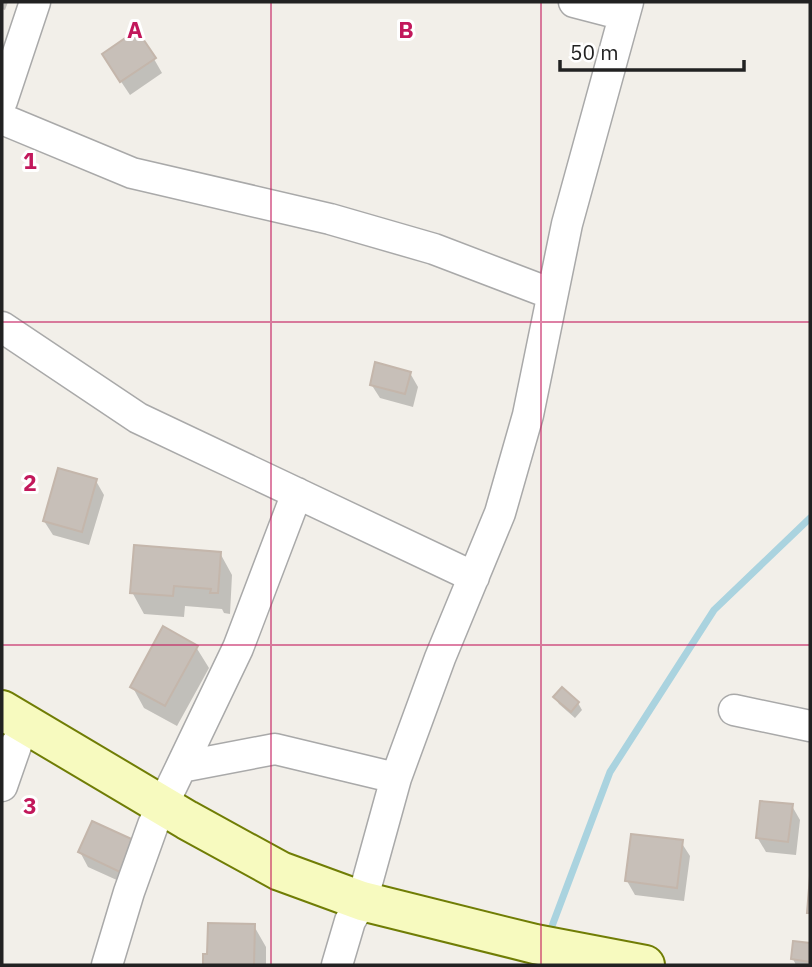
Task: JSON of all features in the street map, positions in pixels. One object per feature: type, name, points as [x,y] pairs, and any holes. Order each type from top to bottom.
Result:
[{"type":"main road","points":[[7,729],[158,815],[280,871],[356,911],[516,965]]},
{"type":"main road","points":[[356,911],[645,965]]},
{"type":"street","points":[[2,101],[35,2]]},
{"type":"street","points":[[337,965],[396,778],[440,658],[500,513],[524,427],[567,224],[626,9],[574,2]]},
{"type":"street","points":[[2,119],[132,173],[330,219],[434,249],[552,294]]},
{"type":"street","points":[[2,327],[138,418],[474,577]]},
{"type":"street","points":[[107,965],[129,892],[158,815],[238,648],[297,493]]},
{"type":"street","points":[[734,710],[810,726]]},
{"type":"street","points":[[2,786],[7,729]]},
{"type":"street","points":[[181,767],[275,749],[396,778]]},
{"type":"building","points":[[137,30],[156,58],[120,82],[102,54]]},
{"type":"building","points":[[375,362],[411,372],[405,394],[370,385]]},
{"type":"building","points":[[58,468],[97,479],[82,532],[43,521]]},
{"type":"building","points":[[134,545],[221,552],[218,593],[210,593],[211,589],[174,586],[173,596],[130,593]]},
{"type":"building","points":[[163,626],[198,646],[165,706],[130,687]]},
{"type":"building","points":[[562,687],[579,702],[571,712],[553,697]]},
{"type":"building","points":[[760,801],[793,804],[788,842],[756,838]]},
{"type":"building","points":[[92,821],[136,841],[122,873],[78,852]]},
{"type":"building","points":[[631,834],[683,840],[677,888],[625,881]]},
{"type":"building","points":[[810,876],[810,913],[807,913]]},
{"type":"building","points":[[208,923],[255,924],[254,965],[203,965],[203,954],[207,954]]},
{"type":"building","points":[[793,941],[810,943],[810,962],[791,959]]},
{"type":"waterway","points":[[549,934],[610,772],[714,610],[810,518]]}]
